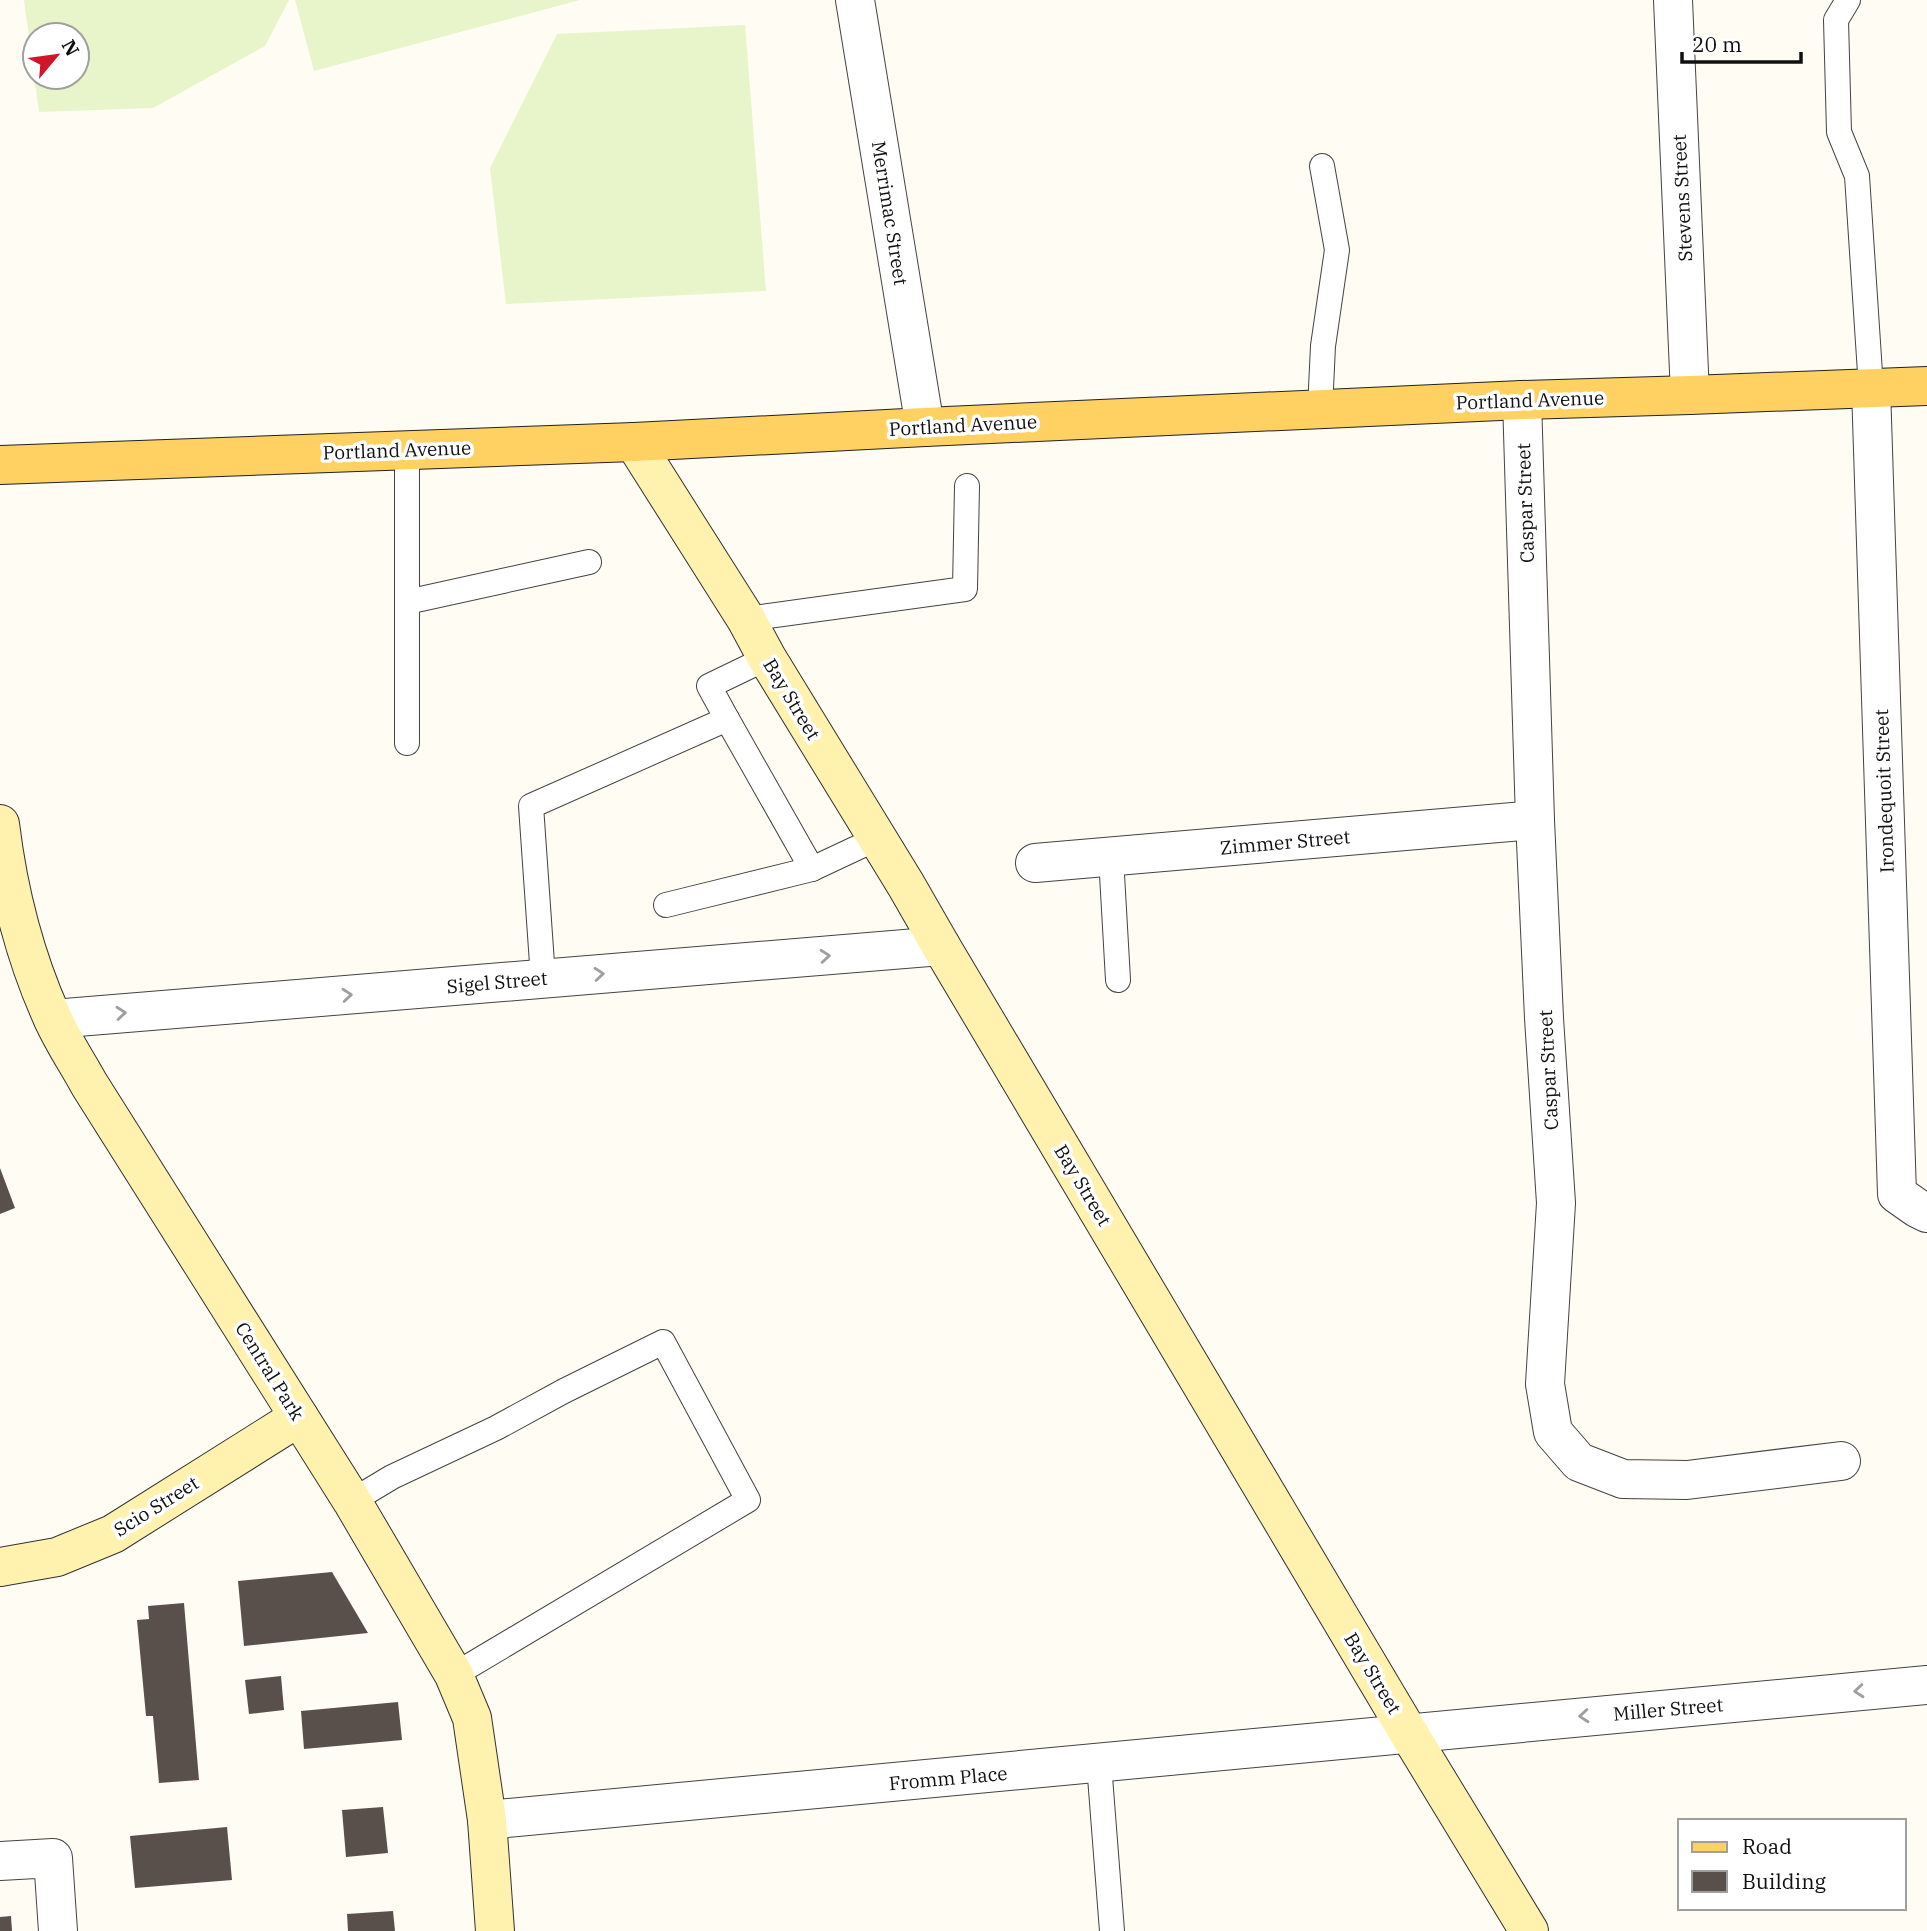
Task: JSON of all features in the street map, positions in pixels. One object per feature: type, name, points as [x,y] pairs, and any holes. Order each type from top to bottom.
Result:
[{"type":"main road","name":"Portland Avenue","points":[[0,465],[634,442],[1522,400],[1927,386]]},
{"type":"street","name":"Merrimac Street","points":[[855,0],[925,427]]},
{"type":"street","name":"Stevens Street","points":[[1673,0],[1690,396]]},
{"type":"street","name":"Irondequoit Street","points":[[1871,388],[1912,1204]]},
{"type":"street","name":"Caspar Street","points":[[1522,400],[1535,820],[1556,1203],[1545,1384],[1553,1432],[1579,1462],[1623,1479],[1688,1480],[1841,1461]]},
{"type":"street","name":"Bay Street","points":[[634,442],[746,619],[767,658],[878,838],[1408,1732],[1529,1931]]},
{"type":"street","name":"Zimmer Street","points":[[1035,863],[1535,820]]},
{"type":"street","name":"Central Park","points":[[0,824],[14,903],[32,964],[53,1019],[89,1084],[352,1501],[454,1675],[472,1718],[487,1821],[495,1931]]},
{"type":"street","name":"Sigel Street","points":[[53,1019],[941,946]]},
{"type":"street","name":"Scio Street","points":[[0,1567],[57,1558],[113,1534],[299,1417]]},
{"type":"street","name":"Miller Street","points":[[1408,1732],[1927,1685]]},
{"type":"street","name":"Fromm Place","points":[[487,1821],[1099,1764],[1408,1732]]},
{"type":"street","points":[[0,1861],[52,1858],[58,1931]]},
{"type":"lane","points":[[1848,0],[1836,20],[1839,132],[1857,176],[1871,388]]},
{"type":"lane","points":[[1320,409],[1323,345],[1337,250],[1322,166]]},
{"type":"lane","points":[[407,450],[407,743]]},
{"type":"lane","points":[[746,619],[965,589],[967,486]]},
{"type":"lane","points":[[407,602],[589,562]]},
{"type":"lane","points":[[767,658],[709,686],[812,869]]},
{"type":"lane","points":[[543,978],[531,806],[727,719]]},
{"type":"lane","points":[[666,905],[812,869],[878,838]]},
{"type":"lane","points":[[1111,857],[1118,981]]},
{"type":"lane","points":[[352,1501],[392,1477],[496,1428],[663,1342],[748,1500],[454,1675]]},
{"type":"lane","points":[[1099,1764],[1112,1931]]},
{"type":"green space","points":[[24,0],[289,0],[265,46],[153,108],[39,112],[36,91],[91,91],[91,21],[27,21]]},
{"type":"green space","points":[[295,0],[580,0],[314,71]]},
{"type":"green space","points":[[745,25],[766,291],[506,304],[490,168],[557,34]]},
{"type":"building","points":[[0,1168],[15,1208],[0,1214]]},
{"type":"building","points":[[332,1572],[368,1633],[244,1646],[238,1581]]},
{"type":"building","points":[[184,1603],[199,1780],[159,1783],[153,1716],[146,1716],[137,1620],[149,1619],[148,1606]]},
{"type":"building","points":[[281,1676],[284,1710],[249,1714],[245,1680]]},
{"type":"building","points":[[398,1702],[402,1740],[304,1749],[301,1711]]},
{"type":"building","points":[[383,1807],[388,1853],[346,1857],[342,1810]]},
{"type":"building","points":[[227,1827],[232,1880],[135,1888],[130,1836]]},
{"type":"building","points":[[393,1911],[395,1931],[348,1931],[347,1914]]},
{"type":"building","points":[[11,1916],[12,1931],[0,1931],[0,1917]]}]
